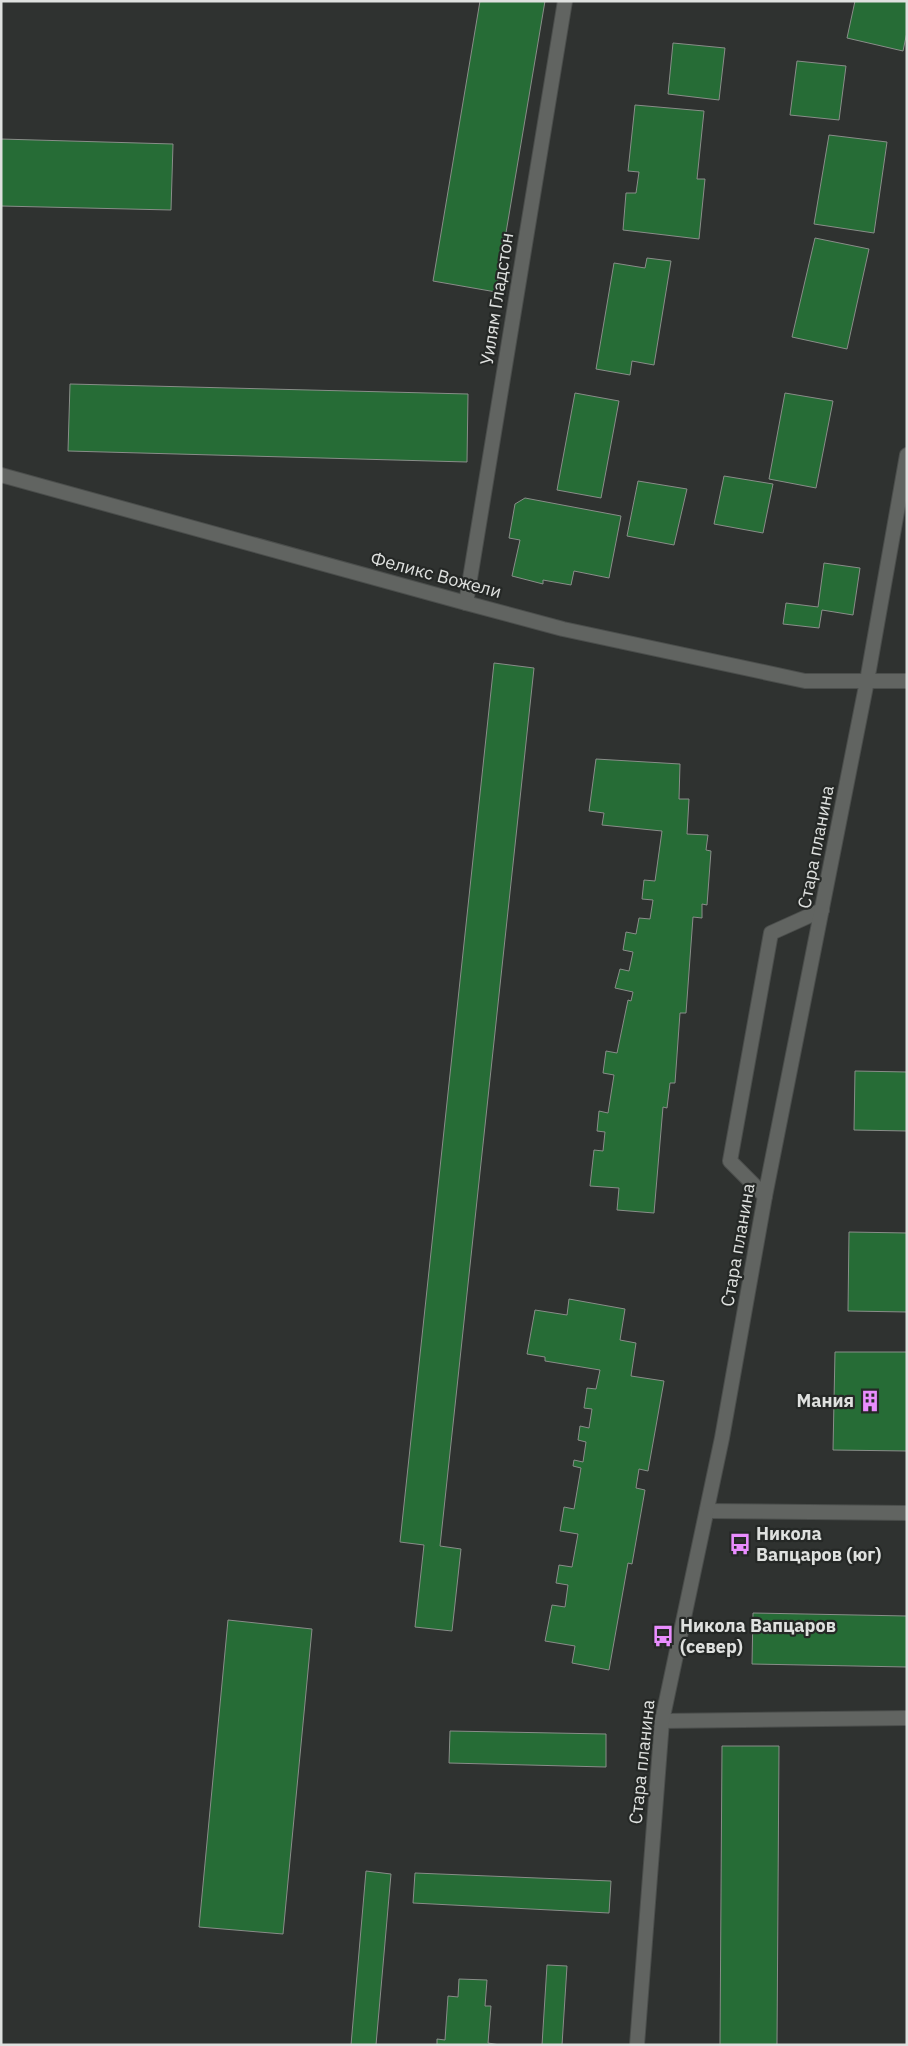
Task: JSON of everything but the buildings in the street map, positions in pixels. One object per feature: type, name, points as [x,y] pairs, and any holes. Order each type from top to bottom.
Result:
[{"type":"street","name":"Уилям Гладстон","points":[[466,603],[565,1]]},
{"type":"street","name":"Стара планина","points":[[637,2045],[662,1722],[722,1438],[765,1196],[867,681],[907,455]]},
{"type":"street","name":"Феликс Вожели","points":[[1,475],[466,603],[564,628],[805,681],[907,681]]},
{"type":"street","points":[[765,1196],[730,1161],[771,933],[822,910]]},
{"type":"street","points":[[707,1510],[907,1512]]},
{"type":"street","points":[[662,1722],[907,1718]]},
{"type":"place","name":"Мания","points":[[870,1401]]},
{"type":"place","name":"Никола Вапцаров (юг)","points":[[740,1544]]},
{"type":"place","name":"Никола Вапцаров (север)","points":[[663,1636]]}]
